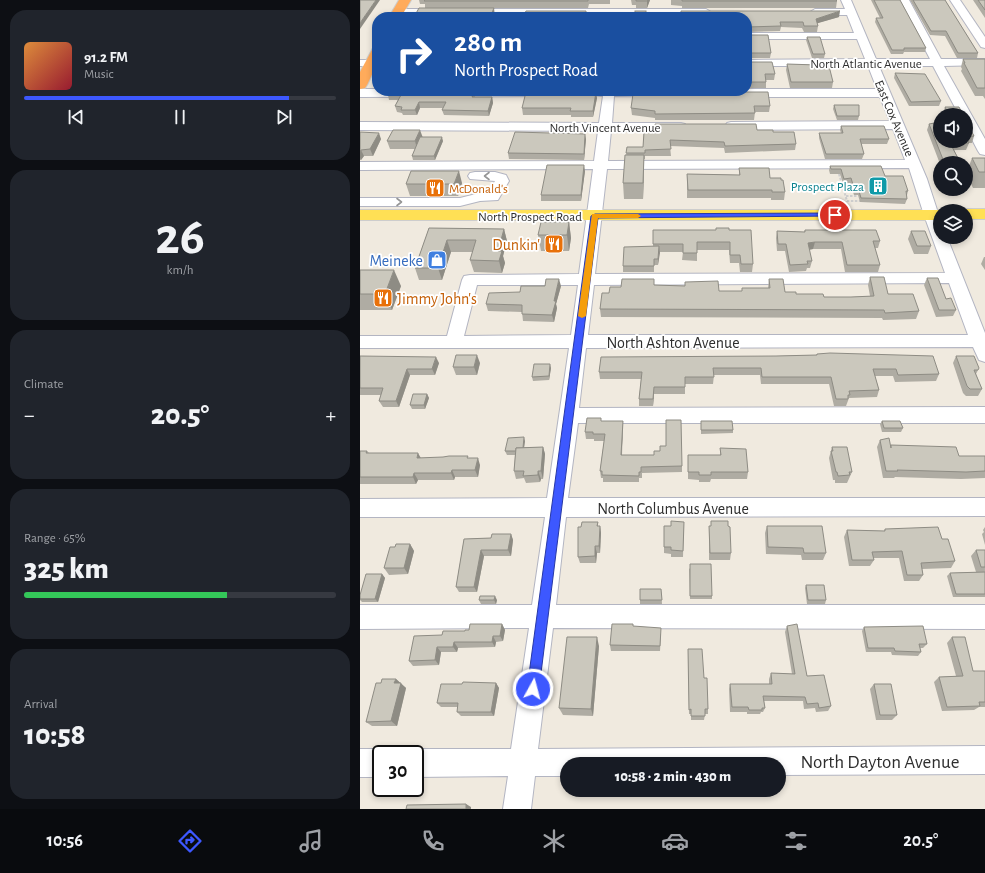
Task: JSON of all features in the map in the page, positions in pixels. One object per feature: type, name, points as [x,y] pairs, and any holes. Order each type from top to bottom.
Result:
[{"type":"highway","points":[[397,12],[405,0]]},
{"type":"highway","points":[[360,85],[366,64],[372,52]]},
{"type":"main road","points":[[973,214],[985,214]]},
{"type":"main road","name":"North Prospect Road","points":[[360,215],[933,215]]},
{"type":"street","points":[[619,12],[621,0]]},
{"type":"street","name":"East Cox Avenue","points":[[846,0],[933,210]]},
{"type":"street","points":[[904,0],[962,108]]},
{"type":"street","points":[[955,0],[985,45]]},
{"type":"street","points":[[803,12],[851,12]]},
{"type":"street","points":[[752,36],[861,36]]},
{"type":"street","name":"North Atlantic Avenue","points":[[752,63],[985,62]]},
{"type":"street","points":[[360,92],[372,92]]},
{"type":"street","points":[[752,93],[884,93]]},
{"type":"street","points":[[517,809],[587,279],[609,96]]},
{"type":"street","points":[[716,126],[897,125]]},
{"type":"street","name":"North Vincent Avenue","points":[[360,126],[692,126]]},
{"type":"street","points":[[973,129],[985,151]]},
{"type":"street","points":[[360,166],[914,164]]},
{"type":"street","points":[[360,177],[495,176],[501,178],[502,181],[492,197],[486,216]]},
{"type":"street","points":[[360,202],[460,202],[480,197],[492,197]]},
{"type":"street","name":"East Cox Avenue","points":[[944,244],[955,278],[983,345]]},
{"type":"street","points":[[454,342],[470,280],[955,278]]},
{"type":"street","name":"North Ashton Avenue","points":[[360,342],[983,345]]},
{"type":"street","points":[[569,415],[985,415]]},
{"type":"street","name":"North Columbus Avenue","points":[[360,508],[985,507]]},
{"type":"street","points":[[360,617],[985,617]]},
{"type":"street","name":"North Dayton Avenue","points":[[424,763],[985,760]]},
{"type":"street","points":[[360,763],[372,763]]},
{"type":"path","points":[[839,174],[847,201],[860,201]]},
{"type":"path","points":[[846,196],[858,196]]},
{"type":"building","points":[[360,0],[376,0],[360,23]]},
{"type":"building","points":[[588,0],[588,1],[424,1]]},
{"type":"building","points":[[636,0],[648,0],[636,1]]},
{"type":"building","points":[[836,0],[837,1],[682,1]]},
{"type":"building","points":[[874,0],[900,0],[926,48],[904,48],[904,50],[892,50],[876,18],[883,18]]},
{"type":"building","points":[[913,0],[945,0],[978,53],[958,53],[946,31],[931,31]]},
{"type":"building","points":[[978,0],[985,0],[985,10]]},
{"type":"building","points":[[419,8],[494,8],[492,12],[417,12]]},
{"type":"building","points":[[526,11],[586,11],[586,12]]},
{"type":"building","points":[[635,11],[646,11],[646,12]]},
{"type":"building","points":[[840,11],[816,19],[818,26],[804,26],[803,22],[780,22],[781,26],[752,27],[752,12],[681,12]]},
{"type":"building","points":[[752,35],[768,35],[771,53],[752,53]]},
{"type":"building","points":[[807,37],[820,37],[825,54],[813,54]]},
{"type":"building","points":[[963,59],[985,59],[985,88],[977,88]]},
{"type":"building","points":[[752,62],[772,62],[775,74],[765,74],[766,82],[752,82]]},
{"type":"building","points":[[816,62],[828,62],[833,82],[791,82],[787,64],[817,65]]},
{"type":"building","points":[[895,73],[925,74],[941,101],[911,102]]},
{"type":"building","points":[[752,92],[768,92],[770,106],[754,106],[755,113],[655,114],[655,111],[631,108],[633,96],[752,96]]},
{"type":"building","points":[[400,96],[492,97],[488,111],[442,110],[446,102],[419,102],[415,110],[401,110],[402,107],[395,106]]},
{"type":"building","points":[[525,96],[595,96],[593,111],[570,111],[571,108],[522,108]]},
{"type":"building","points":[[834,105],[859,105],[859,116],[837,116]]},
{"type":"building","points":[[945,107],[960,108],[946,108]]},
{"type":"building","points":[[933,123],[933,134],[929,124]]},
{"type":"building","points":[[655,124],[756,124],[757,130],[794,132],[796,144],[725,146],[724,142],[670,140],[671,149],[645,150],[645,153],[626,153],[627,147],[643,147],[644,132],[655,131]]},
{"type":"building","points":[[841,126],[884,126],[889,139],[860,139],[864,154],[826,154],[819,133],[843,133]]},
{"type":"building","points":[[393,130],[420,130],[415,141],[387,141]]},
{"type":"building","points":[[360,132],[379,133],[370,149],[361,150],[360,152]]},
{"type":"building","points":[[515,132],[585,134],[584,154],[508,153]]},
{"type":"building","points":[[420,137],[442,137],[434,156],[412,156]]},
{"type":"building","points":[[938,148],[953,148],[957,156],[942,156]]},
{"type":"building","points":[[625,155],[644,155],[643,183],[623,183]]},
{"type":"building","points":[[973,158],[985,158],[985,172],[979,172]]},
{"type":"building","points":[[547,165],[584,165],[581,195],[541,195]]},
{"type":"building","name":"Prospect Plaza","points":[[830,166],[881,166],[885,176],[903,176],[908,191],[906,191],[907,199],[861,198],[859,191],[855,191],[851,178],[844,179],[841,169],[831,169]]},
{"type":"building","points":[[739,168],[769,168],[770,178],[781,178],[781,180],[783,180],[785,192],[772,192],[772,190],[688,190],[687,174],[740,175]]},
{"type":"building","points":[[411,171],[459,171],[454,184],[406,184]]},
{"type":"building","points":[[541,222],[569,222],[567,235],[538,235]]},
{"type":"building","points":[[429,228],[504,229],[498,251],[502,251],[499,261],[470,260],[476,240],[447,240],[438,268],[415,268]]},
{"type":"building","points":[[716,228],[729,228],[729,230],[751,230],[753,264],[741,264],[740,255],[730,255],[730,242],[697,242],[697,253],[683,253],[683,244],[653,244],[653,230],[716,230]]},
{"type":"building","points":[[805,230],[876,230],[880,241],[873,241],[880,265],[847,265],[842,242],[815,242],[808,243],[812,261],[807,261],[808,264],[790,265],[786,244],[778,244],[777,231],[805,232]]},
{"type":"building","points":[[911,231],[925,231],[931,246],[917,246]]},
{"type":"building","points":[[659,246],[658,259],[654,259],[654,266],[623,266],[624,247]]},
{"type":"building","points":[[360,270],[394,270],[385,294],[360,294]]},
{"type":"building","points":[[870,277],[884,277],[888,294],[913,294],[919,311],[885,313],[884,310],[600,309],[602,293],[609,293],[610,287],[621,287],[622,279],[654,279],[654,285],[685,286],[685,282],[718,281],[719,291],[742,291],[742,288],[770,288],[769,279],[783,279],[785,292],[796,292],[796,294],[823,294],[824,297],[851,297],[874,296]]},
{"type":"building","points":[[927,278],[938,278],[946,299],[951,298],[956,310],[939,310]]},
{"type":"building","points":[[546,279],[559,279],[554,301],[556,301],[552,315],[522,314],[522,305],[486,304],[489,293],[520,292],[521,286],[545,286]]},
{"type":"building","points":[[830,353],[933,356],[939,374],[898,375],[896,369],[873,369],[879,390],[849,391],[850,395],[848,395],[848,399],[836,399],[831,377],[762,377],[761,368],[713,368],[714,377],[685,377],[685,387],[654,387],[653,399],[639,399],[642,372],[599,372],[601,357],[776,356],[817,355]]},
{"type":"building","points":[[456,355],[477,355],[474,367],[453,367]]},
{"type":"building","points":[[360,356],[436,357],[432,369],[407,369],[396,401],[379,401],[383,388],[360,388]]},
{"type":"building","points":[[956,356],[974,356],[979,368],[978,370],[974,370],[982,389],[970,389],[967,386]]},
{"type":"building","points":[[534,364],[550,364],[549,376],[532,377]]},
{"type":"building","points":[[413,394],[427,394],[424,405],[410,405]]},
{"type":"building","points":[[587,418],[601,418],[601,421],[623,421],[621,455],[654,455],[654,451],[660,451],[660,446],[666,446],[666,420],[681,420],[682,466],[641,467],[639,476],[602,475],[602,471],[600,471],[605,434],[585,432]]},
{"type":"building","points":[[701,421],[732,421],[733,430],[701,430]]},
{"type":"building","points":[[882,421],[900,421],[903,428],[884,428]]},
{"type":"building","points":[[524,437],[523,448],[516,448],[516,451],[505,451],[508,438]]},
{"type":"building","points":[[889,438],[891,448],[891,445],[956,447],[959,456],[985,456],[985,471],[886,471],[880,440]]},
{"type":"building","points":[[543,447],[541,471],[538,471],[538,475],[523,476],[524,471],[514,471],[516,448]]},
{"type":"building","points":[[832,447],[847,447],[852,472],[849,472],[850,475],[838,476],[831,451],[833,451]]},
{"type":"building","points":[[720,448],[746,449],[748,472],[711,472],[711,475],[699,475],[699,472],[688,472],[688,455],[721,455]]},
{"type":"building","points":[[360,451],[367,451],[366,453],[418,453],[417,458],[468,456],[467,458],[478,458],[475,470],[452,470],[451,473],[414,473],[413,477],[360,477]]},
{"type":"building","points":[[671,521],[684,522],[683,551],[671,550],[671,547],[664,547],[664,526],[671,526]]},
{"type":"building","points":[[711,521],[728,521],[728,526],[730,527],[731,553],[710,553],[709,526],[711,526]]},
{"type":"building","points":[[582,522],[598,522],[597,526],[600,526],[599,546],[595,546],[595,556],[578,557],[578,527],[581,527]]},
{"type":"building","points":[[767,526],[822,526],[826,553],[804,553],[803,548],[768,547]]},
{"type":"building","points":[[938,527],[942,539],[948,539],[955,561],[921,563],[923,575],[907,575],[902,551],[872,552],[874,560],[852,560],[847,530],[885,531],[885,529]]},
{"type":"building","points":[[492,534],[511,534],[508,550],[481,550],[474,587],[456,587],[464,539],[491,538]]},
{"type":"building","points":[[396,544],[410,544],[404,568],[384,568],[390,547],[395,547]]},
{"type":"building","points":[[976,550],[985,550],[985,567],[981,567]]},
{"type":"building","points":[[690,564],[711,564],[712,596],[690,596]]},
{"type":"building","points":[[985,572],[985,594],[956,594],[950,573]]},
{"type":"building","points":[[366,574],[382,574],[375,599],[360,599]]},
{"type":"building","points":[[806,585],[824,585],[826,600],[808,600]]},
{"type":"building","points":[[640,589],[661,589],[662,600],[640,600]]},
{"type":"building","points":[[480,596],[495,596],[494,600],[479,600]]},
{"type":"building","points":[[470,624],[502,624],[500,636],[493,636],[492,642],[454,642],[453,647],[437,647],[435,660],[409,661],[414,636],[442,635],[443,631],[465,631],[469,630]]},
{"type":"building","points":[[612,624],[633,624],[633,626],[661,628],[660,646],[610,645]]},
{"type":"building","points":[[797,624],[807,676],[824,675],[831,706],[819,708],[818,703],[807,704],[805,697],[763,696],[765,708],[762,708],[762,710],[749,710],[748,707],[732,707],[730,684],[772,684],[771,673],[795,674],[787,626]]},
{"type":"building","points":[[923,626],[927,644],[919,644],[921,652],[895,651],[894,648],[868,648],[864,627]]},
{"type":"building","points":[[567,637],[597,637],[591,709],[559,708]]},
{"type":"building","points":[[952,637],[965,637],[973,671],[985,671],[985,702],[979,702],[980,706],[947,707],[939,677],[963,676]]},
{"type":"building","points":[[688,649],[702,649],[704,678],[707,678],[708,709],[705,709],[705,716],[691,716],[691,709],[689,710]]},
{"type":"building","points":[[382,679],[396,679],[394,683],[401,683],[391,721],[366,722],[376,683],[381,683]]},
{"type":"building","points":[[463,682],[496,683],[491,712],[457,712],[458,703],[437,703],[441,684],[462,684]]},
{"type":"building","points":[[874,684],[891,684],[897,715],[880,715]]},
{"type":"building","points":[[466,804],[466,809],[406,809],[407,805]]},
{"type":"slow traffic","points":[[582,316],[595,216],[638,216]]},
{"type":"place","name":"Prospect Plaza","points":[[878,186]]},
{"type":"place","name":"McDonald's","points":[[435,188]]},
{"type":"place","name":"Dunkin'","points":[[554,244]]},
{"type":"place","name":"Meineke","points":[[437,260]]},
{"type":"place","name":"Jimmy John's","points":[[383,298]]},
{"type":"route","points":[[533,689],[595,216],[835,215]]}]
